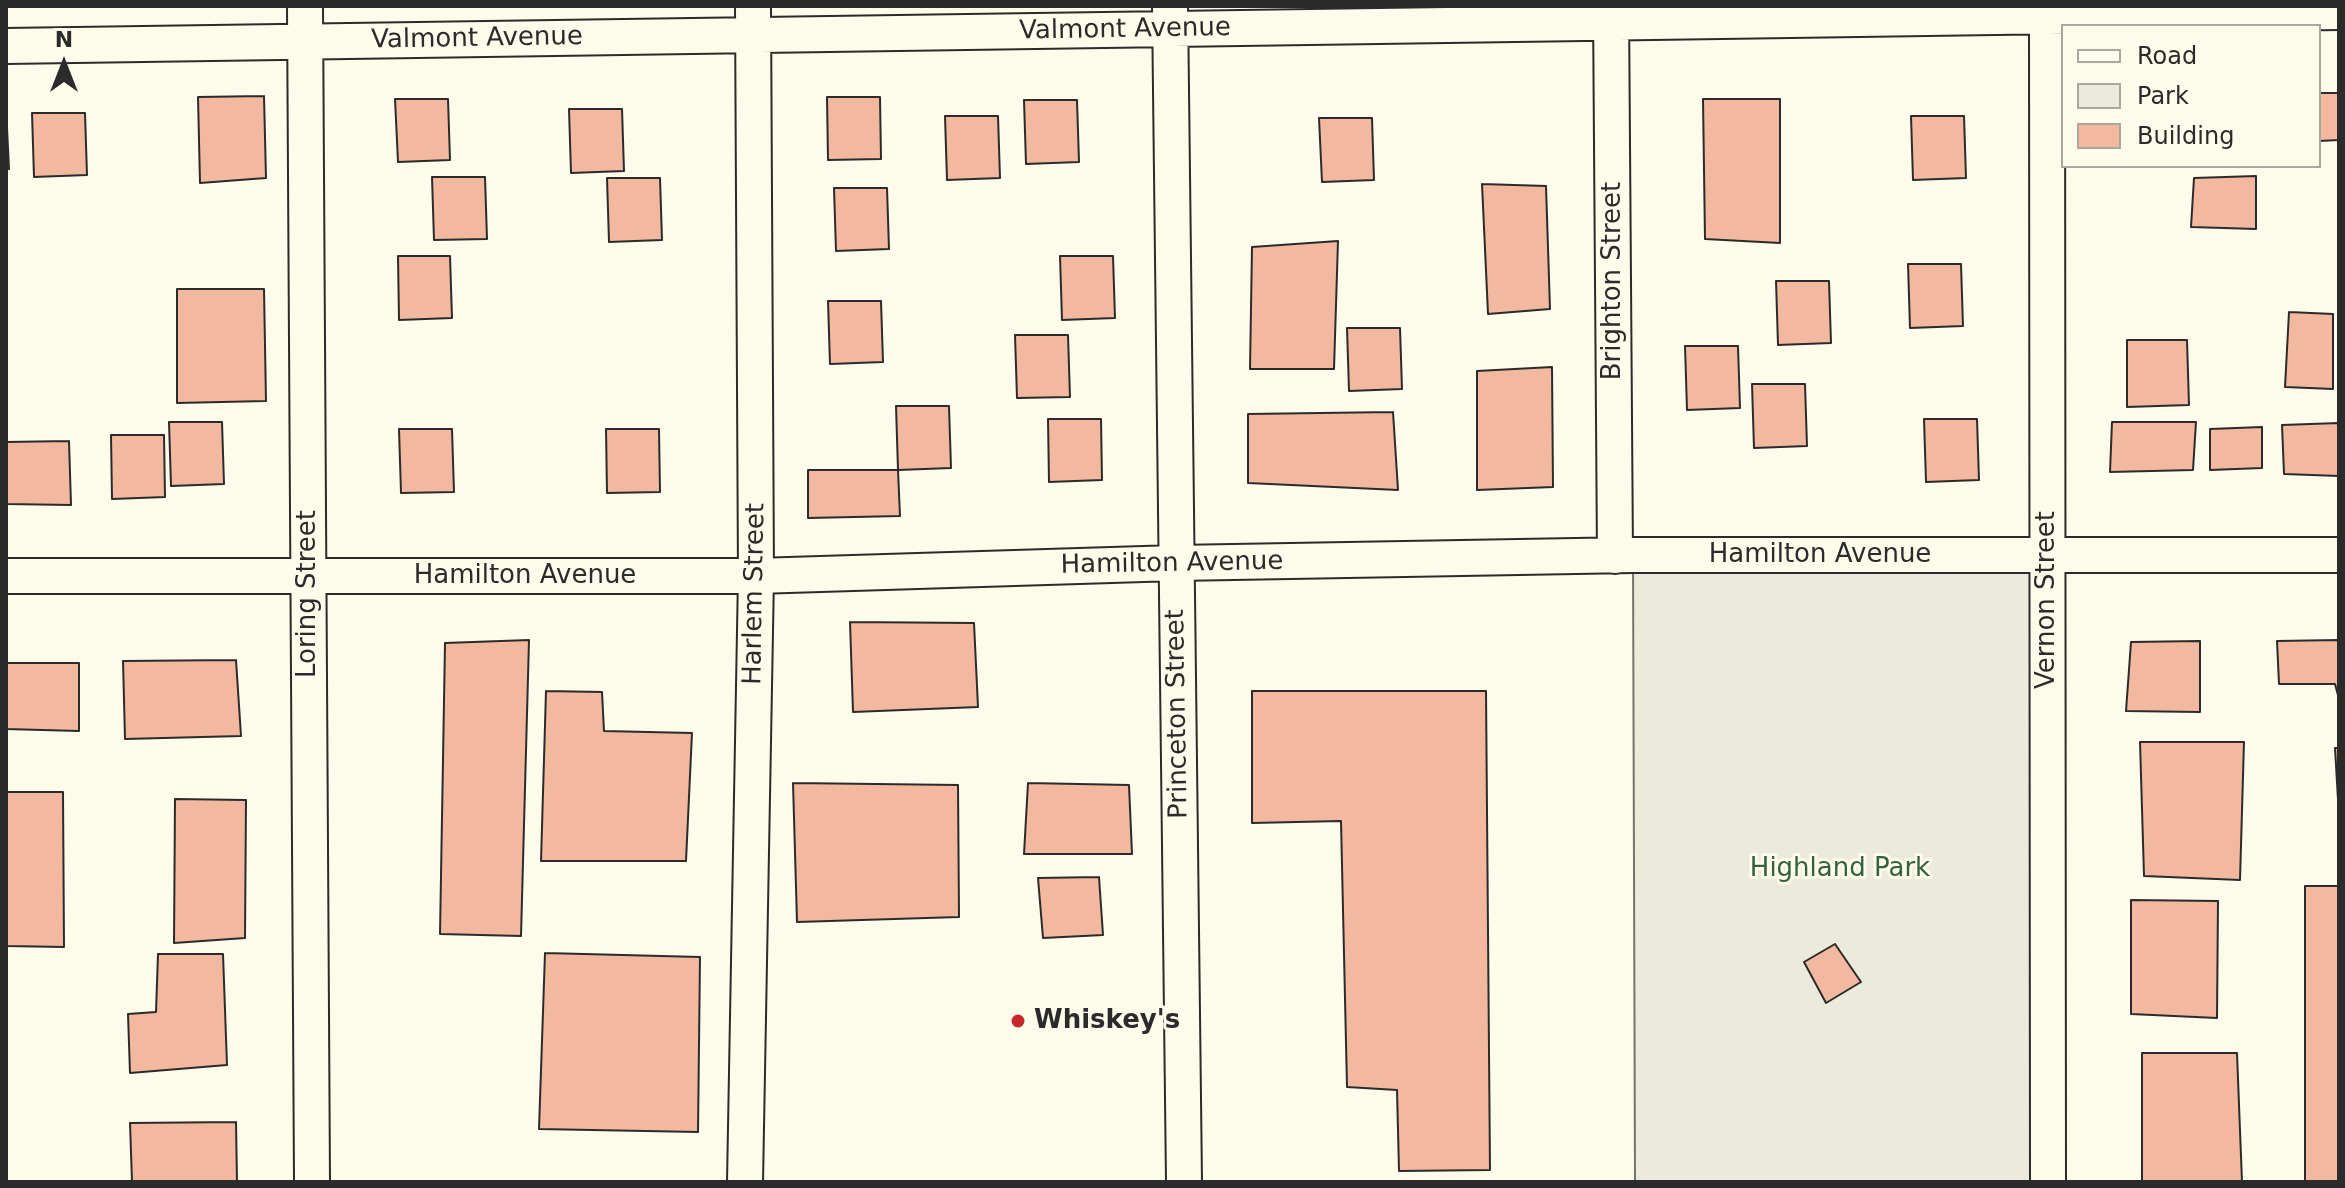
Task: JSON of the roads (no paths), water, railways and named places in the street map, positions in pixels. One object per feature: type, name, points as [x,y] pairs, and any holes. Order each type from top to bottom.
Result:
[{"type":"street","name":"Loring Street","points":[[305,6],[312,1182]]},
{"type":"street","name":"Valmont Avenue","points":[[6,46],[305,41],[753,20],[1612,14],[2047,17],[2339,12]]},
{"type":"street","name":"Brighton Street","points":[[1612,14],[1615,556]]},
{"type":"street","name":"Vernon Street","points":[[2047,17],[2048,1182]]},
{"type":"street","name":"Princeton Street","points":[[1170,18],[1184,1182]]},
{"type":"street","name":"Harlem Street","points":[[745,1182],[756,576],[753,20]]},
{"type":"street","name":"Hamilton Avenue","points":[[6,576],[756,576],[1176,563],[1615,556],[2339,555]]},
{"type":"place","name":"Whiskey's","points":[[1018,1021]]},
{"type":"park label","name":"Highland Park","points":[[1840,869]]}]
